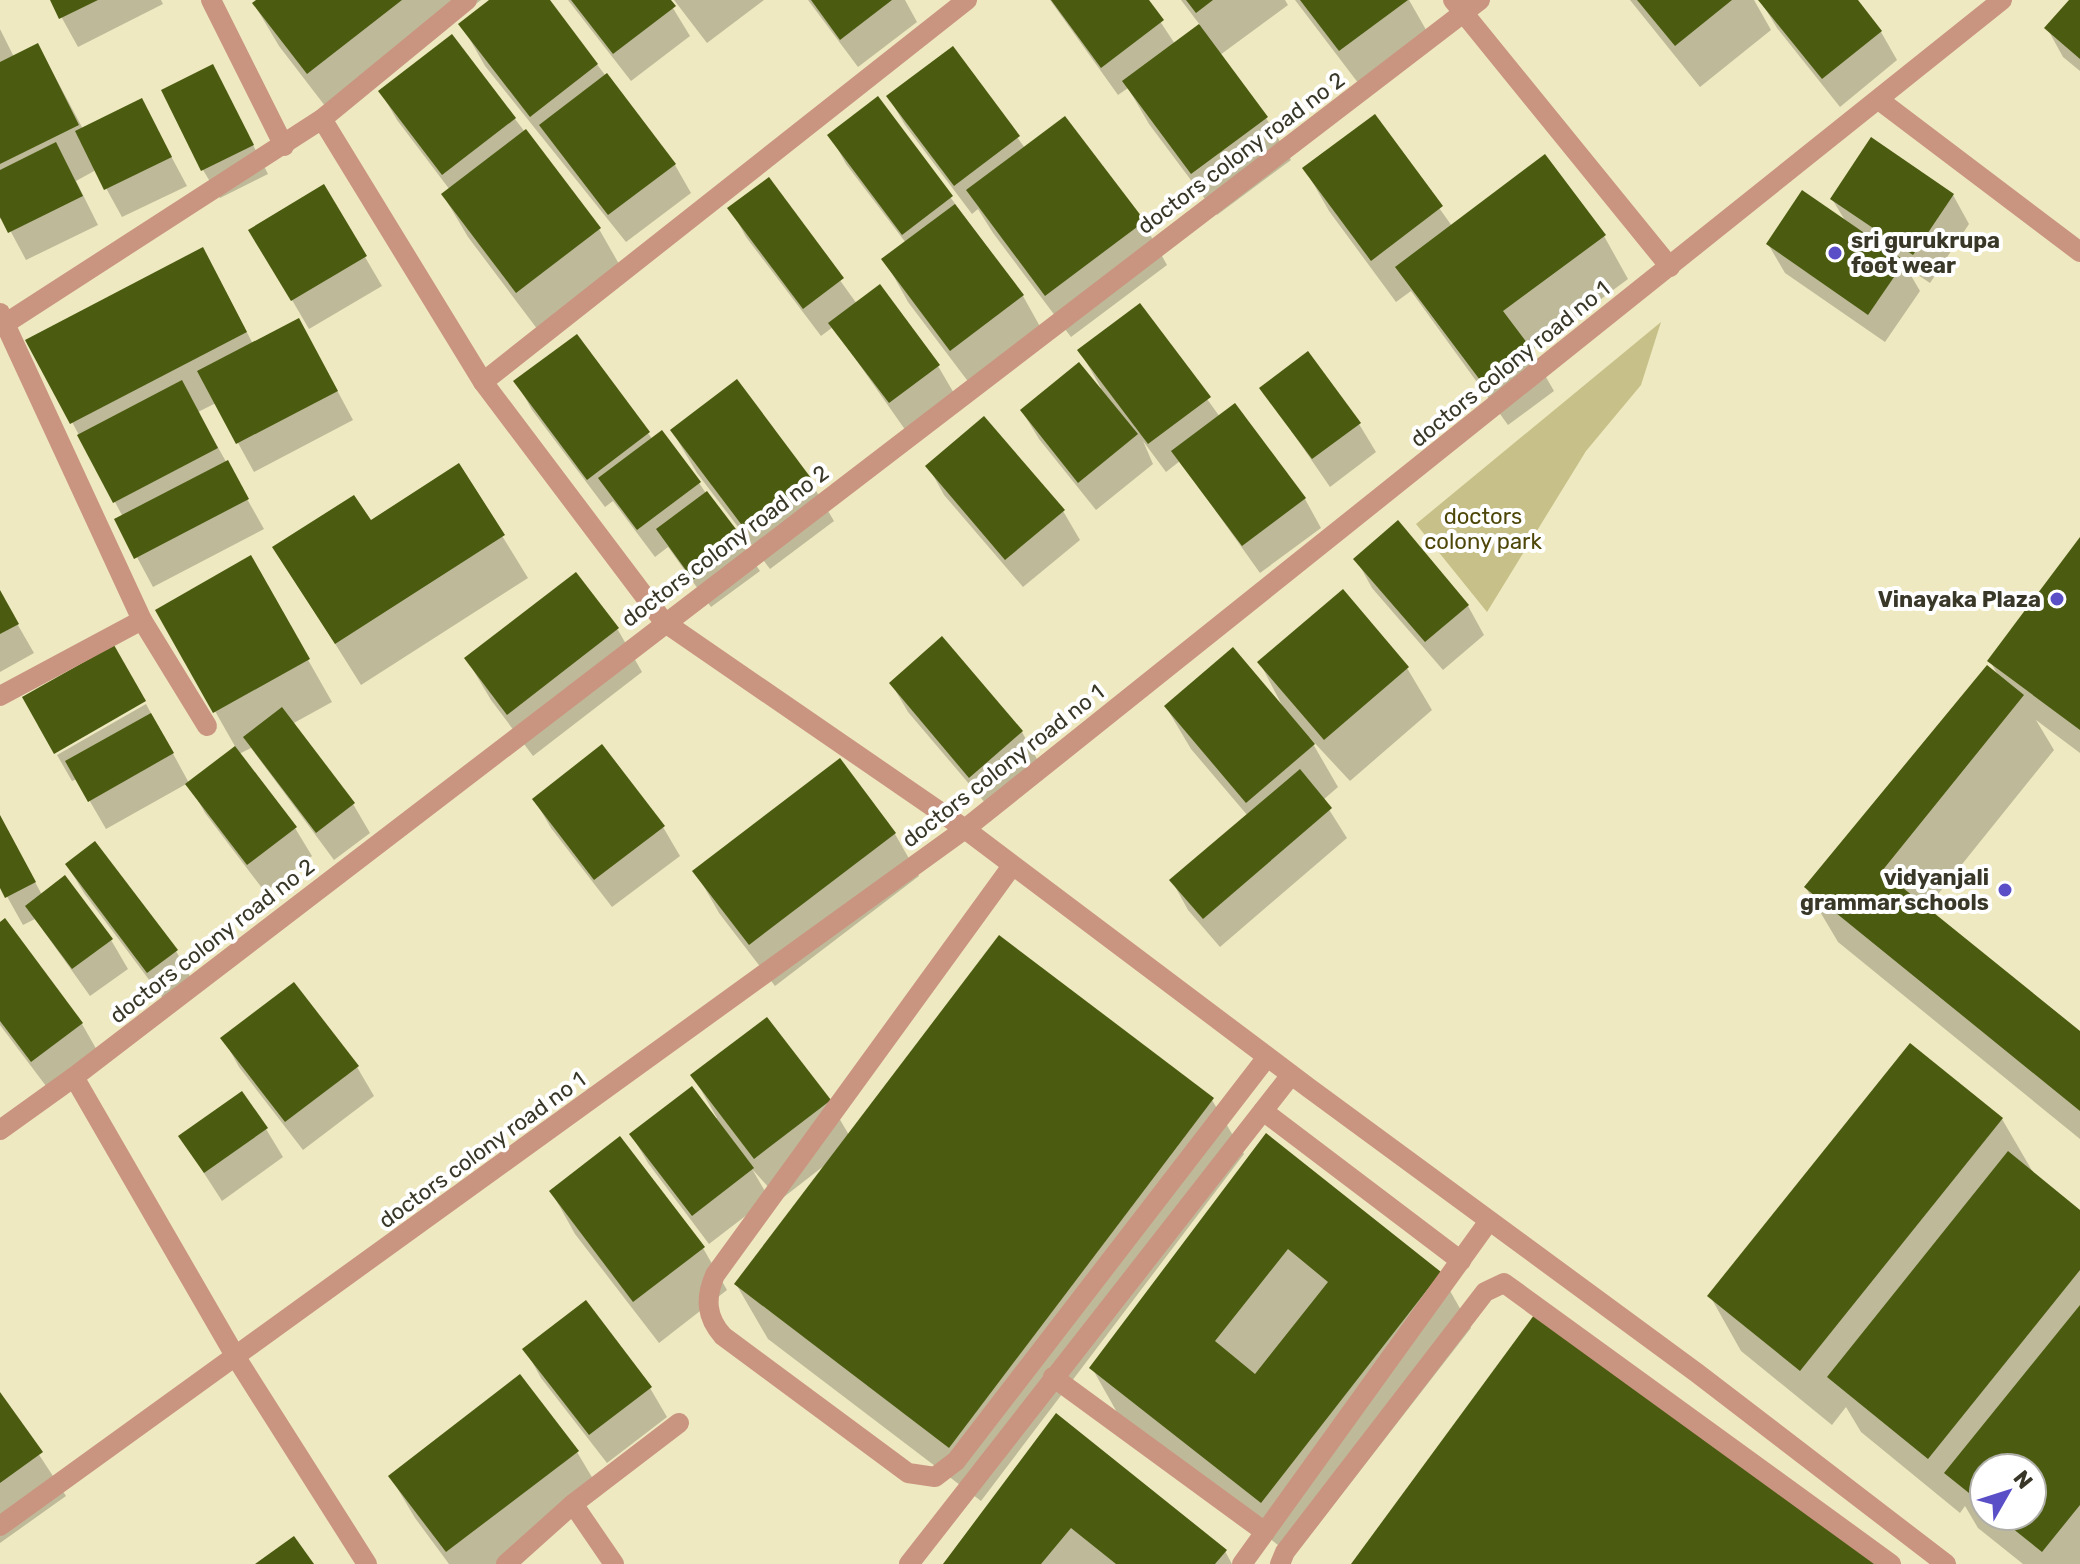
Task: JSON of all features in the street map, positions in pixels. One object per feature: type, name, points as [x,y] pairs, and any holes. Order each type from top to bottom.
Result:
[{"type":"street","points":[[211,0],[284,146]]},
{"type":"street","points":[[207,726],[142,620],[2,322],[284,146],[322,119],[467,0]]},
{"type":"street","points":[[483,382],[967,0]]},
{"type":"street","name":"doctors colony road no 2","points":[[0,1130],[74,1077],[1458,7],[1480,0]]},
{"type":"street","name":"doctors colony road no 1","points":[[0,1526],[237,1359],[965,829],[2002,0]]},
{"type":"street","points":[[1458,7],[1670,267]]},
{"type":"street","points":[[1879,100],[2080,252]]},
{"type":"street","points":[[322,119],[483,382],[664,622],[965,829],[1291,1075],[1697,1373],[1946,1564]]},
{"type":"street","points":[[0,696],[142,620]]},
{"type":"street","points":[[1012,866],[715,1275],[708,1291],[708,1307],[713,1325],[723,1336],[908,1473],[935,1477],[956,1461],[1267,1057]]},
{"type":"street","points":[[909,1564],[1291,1075]]},
{"type":"street","points":[[74,1077],[237,1359],[367,1564]]},
{"type":"street","points":[[1263,1111],[1461,1261]]},
{"type":"street","points":[[1242,1564],[1489,1221]]},
{"type":"street","points":[[1280,1564],[1285,1552],[1485,1292],[1504,1283],[1891,1564]]},
{"type":"street","points":[[1053,1377],[1265,1532]]},
{"type":"street","points":[[506,1564],[573,1504],[679,1423]]},
{"type":"street","points":[[573,1504],[614,1564]]},
{"type":"green space","name":"doctors colony park","points":[[1661,322],[1641,385],[1586,451],[1487,612],[1416,524]]},
{"type":"building","points":[[50,0],[98,0],[59,19]]},
{"type":"building","points":[[256,0],[402,0],[307,74],[252,3]]},
{"type":"building","points":[[489,0],[550,0],[598,64],[530,117],[458,24]]},
{"type":"building","points":[[571,0],[671,0],[676,6],[613,54]]},
{"type":"building","points":[[811,0],[892,0],[840,40]]},
{"type":"building","points":[[1051,0],[1149,0],[1164,20],[1101,68]]},
{"type":"building","points":[[1186,0],[1213,0],[1196,13]]},
{"type":"building","points":[[1300,0],[1408,0],[1339,51]]},
{"type":"building","points":[[1637,0],[1732,0],[1675,46]]},
{"type":"building","points":[[1758,0],[1858,0],[1882,31],[1822,79]]},
{"type":"building","points":[[2069,0],[2080,0],[2080,59],[2044,28]]},
{"type":"building","points":[[1199,24],[1268,117],[1191,174],[1122,81]]},
{"type":"building","points":[[452,34],[516,118],[442,175],[378,91]]},
{"type":"building","points":[[38,43],[79,125],[0,164],[0,62]]},
{"type":"building","points":[[953,46],[1020,136],[954,186],[886,96]]},
{"type":"building","points":[[213,64],[254,145],[201,171],[161,90]]},
{"type":"building","points":[[607,73],[676,164],[608,215],[539,125]]},
{"type":"building","points":[[878,96],[953,196],[902,235],[827,135]]},
{"type":"building","points":[[142,98],[172,157],[104,190],[75,131]]},
{"type":"building","points":[[1375,114],[1443,206],[1371,261],[1302,168]]},
{"type":"building","points":[[1065,116],[1145,221],[1045,296],[966,190]]},
{"type":"building","points":[[526,129],[601,228],[516,293],[441,194]]},
{"type":"building","points":[[1871,137],[1954,194],[1913,255],[1830,199]]},
{"type":"building","points":[[56,142],[83,196],[8,233],[0,217],[0,170]]},
{"type":"building","points":[[1545,154],[1606,235],[1503,311],[1531,348],[1483,384],[1395,267]]},
{"type":"building","points":[[769,177],[844,278],[803,309],[727,208]]},
{"type":"building","points":[[324,184],[367,256],[291,301],[248,230]]},
{"type":"building","name":"sri gurukrupa foot wear","points":[[1802,190],[1905,261],[1868,315],[1766,244]]},
{"type":"building","points":[[955,204],[1024,295],[950,351],[881,259]]},
{"type":"building","points":[[203,247],[247,332],[70,424],[25,340]]},
{"type":"building","points":[[880,284],[940,365],[889,403],[828,323]]},
{"type":"building","points":[[1140,303],[1211,397],[1148,444],[1077,350]]},
{"type":"building","points":[[299,318],[338,391],[236,444],[197,371]]},
{"type":"building","points":[[577,334],[650,432],[587,480],[513,381]]},
{"type":"building","points":[[1308,351],[1361,423],[1312,459],[1259,388]]},
{"type":"building","points":[[1079,362],[1138,434],[1078,483],[1020,410]]},
{"type":"building","points":[[737,379],[811,478],[744,528],[670,430]]},
{"type":"building","points":[[182,380],[218,448],[113,503],[77,435]]},
{"type":"building","points":[[1235,403],[1306,498],[1242,546],[1171,451]]},
{"type":"building","points":[[984,416],[1065,510],[1005,560],[925,466]]},
{"type":"building","points":[[662,430],[701,482],[637,530],[598,478]]},
{"type":"building","points":[[228,460],[249,499],[134,559],[114,519]]},
{"type":"building","points":[[459,463],[505,535],[335,644],[272,547],[354,495],[371,520]]},
{"type":"building","points":[[707,491],[745,541],[693,580],[656,529]]},
{"type":"building","points":[[1398,520],[1469,605],[1425,642],[1353,559]]},
{"type":"building","name":"Vinayaka Plaza","points":[[2080,537],[2080,730],[1987,661]]},
{"type":"building","points":[[251,555],[310,659],[213,713],[155,610]]},
{"type":"building","points":[[576,572],[619,628],[507,715],[464,658]]},
{"type":"building","points":[[1343,589],[1409,667],[1324,740],[1257,662]]},
{"type":"building","points":[[0,590],[19,624],[0,634]]},
{"type":"building","points":[[942,636],[1023,731],[969,778],[889,683]]},
{"type":"building","points":[[114,645],[146,701],[54,754],[22,697]]},
{"type":"building","points":[[1233,647],[1315,744],[1246,803],[1164,706]]},
{"type":"building","points":[[1987,665],[2024,695],[1882,871],[2080,1031],[2080,1111],[1804,887]]},
{"type":"building","points":[[282,707],[355,803],[316,833],[243,737]]},
{"type":"building","points":[[151,713],[174,753],[88,802],[65,761]]},
{"type":"building","points":[[602,744],[665,826],[594,880],[532,799]]},
{"type":"building","points":[[235,746],[297,827],[247,865],[185,784]]},
{"type":"building","points":[[840,758],[896,833],[749,945],[692,871]]},
{"type":"building","points":[[1300,769],[1332,808],[1203,919],[1169,880]]},
{"type":"building","points":[[0,815],[36,882],[5,898],[0,888]]},
{"type":"building","points":[[95,841],[178,950],[147,973],[65,864]]},
{"type":"building","points":[[65,875],[113,939],[72,969],[25,906]]},
{"type":"building","points":[[5,918],[83,1023],[31,1062],[0,1021],[0,922]]},
{"type":"building","points":[[999,935],[1214,1098],[949,1448],[734,1284]]},
{"type":"building","points":[[294,982],[359,1066],[285,1122],[220,1038]]},
{"type":"building","points":[[767,1017],[831,1100],[754,1159],[690,1075]]},
{"type":"building","points":[[1910,1043],[2003,1118],[1800,1371],[1707,1296]]},
{"type":"building","points":[[692,1086],[754,1168],[692,1216],[629,1134]]},
{"type":"building","points":[[242,1091],[268,1128],[204,1173],[178,1136]]},
{"type":"building","points":[[1266,1133],[1441,1272],[1261,1503],[1089,1368]],"holes":[[[1288,1249],[1328,1282],[1255,1374],[1215,1341]]]},
{"type":"building","points":[[620,1136],[705,1247],[633,1302],[549,1191]]},
{"type":"building","points":[[2008,1151],[2080,1210],[2080,1270],[1928,1459],[1827,1377]]},
{"type":"building","points":[[586,1300],[652,1387],[589,1435],[522,1349]]},
{"type":"building","points":[[2080,1305],[2080,1505],[2042,1552],[2017,1532],[2048,1532],[2048,1452],[1968,1452],[1968,1492],[1944,1473]]},
{"type":"building","points":[[1537,1311],[1878,1564],[1351,1564]]},
{"type":"building","points":[[520,1374],[579,1451],[446,1552],[388,1476]]},
{"type":"building","points":[[0,1392],[43,1452],[0,1483]]},
{"type":"building","points":[[1056,1413],[1227,1550],[1215,1564],[1116,1564],[1071,1528],[1041,1564],[943,1564]]},
{"type":"building","points":[[294,1536],[314,1564],[255,1564]]},
{"type":"place","name":"sri gurukrupa foot wear","points":[[1835,253]]},
{"type":"place","name":"Vinayaka Plaza","points":[[2057,599]]},
{"type":"place","name":"vidyanjali grammar schools","points":[[2005,890]]}]
